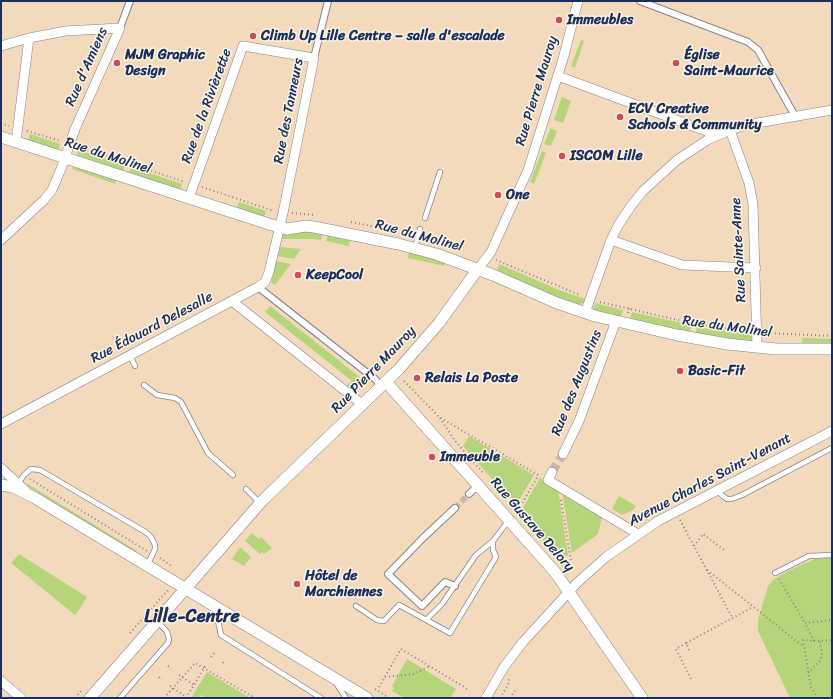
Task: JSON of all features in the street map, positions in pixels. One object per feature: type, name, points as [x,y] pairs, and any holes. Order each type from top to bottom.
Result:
[{"type":"street","name":"Rue d'Amiens","points":[[1,240],[49,195],[130,1]]},
{"type":"street","name":"Rue des Tanneurs","points":[[280,228],[314,58],[328,1]]},
{"type":"street","name":"Rue Pierre Mauroy","points":[[90,698],[260,503],[363,405],[382,383],[399,369],[439,323],[487,257],[528,170],[558,76],[578,1]]},
{"type":"street","points":[[640,1],[656,4],[748,42],[758,50],[795,116]]},
{"type":"street","points":[[1,46],[29,38],[66,31],[120,28]]},
{"type":"street","points":[[16,142],[29,38]]},
{"type":"street","name":"Rue de la Rivièrette","points":[[189,198],[242,46],[314,58]]},
{"type":"street","points":[[558,76],[717,135]]},
{"type":"street","points":[[584,313],[611,240],[619,224],[631,206],[652,182],[683,155],[717,135],[746,125],[832,110]]},
{"type":"street","name":"Rue Sainte-Anne","points":[[730,130],[751,192],[753,204],[756,268],[757,347]]},
{"type":"street","name":"Rue du Molinel","points":[[1,137],[280,228],[291,229],[310,226],[415,248],[478,269],[584,313],[693,338],[757,347],[832,350]]},
{"type":"street","name":"Rue Édouard Delesalle","points":[[1,424],[258,287],[265,282],[268,276],[280,228]]},
{"type":"street","points":[[611,240],[682,266],[756,268]]},
{"type":"street","name":"Rue Gustave Delory","points":[[258,287],[382,383],[478,485],[555,572],[642,698]]},
{"type":"street","points":[[232,301],[363,405]]},
{"type":"street","name":"Rue des Augustins","points":[[563,454],[579,421],[616,321]]},
{"type":"street","name":"Avenue Charles Saint-Venant","points":[[486,698],[513,654],[550,611],[599,562],[658,521],[832,431]]},
{"type":"street","points":[[1,468],[35,498]]},
{"type":"street","points":[[550,476],[559,487],[638,534]]},
{"type":"street","points":[[1,485],[13,487],[35,498],[367,698]]},
{"type":"street","points":[[469,494],[478,485]]},
{"type":"street","points":[[455,508],[388,574],[422,606],[445,582],[455,586]]},
{"type":"street","points":[[1,681],[21,698]]},
{"type":"lane","points":[[424,218],[440,172]]},
{"type":"lane","points":[[415,248],[420,229]]},
{"type":"lane","points":[[130,356],[135,366]]},
{"type":"lane","points":[[144,385],[157,395],[175,398],[181,402],[208,452],[233,475]]},
{"type":"lane","points":[[717,491],[727,499],[732,499],[832,448]]},
{"type":"lane","points":[[18,484],[24,475],[31,469],[40,470],[147,534],[151,537],[155,545],[153,554],[147,566]]},
{"type":"lane","points":[[246,489],[260,503]]},
{"type":"lane","points":[[426,620],[442,604],[476,555],[493,541],[509,520]]},
{"type":"lane","points":[[356,606],[377,620],[384,621],[398,605],[450,633],[496,557],[493,541]]},
{"type":"lane","points":[[775,573],[809,556],[832,555]]},
{"type":"lane","points":[[223,612],[218,621],[221,635],[225,639],[321,698]]},
{"type":"lane","points":[[120,698],[168,643],[169,639],[167,632],[157,621]]},
{"type":"lane","points":[[333,678],[346,698]]},
{"type":"path","points":[[1,123],[272,210],[283,213],[303,213],[316,215]]},
{"type":"path","points":[[348,222],[390,230]]},
{"type":"path","points":[[487,257],[565,290],[589,298],[705,326],[757,333],[832,336]]},
{"type":"path","points":[[629,312],[630,308]]},
{"type":"path","points":[[404,381],[439,417],[455,441],[486,476]]},
{"type":"path","points":[[439,417],[539,475],[550,476]]},
{"type":"path","points":[[24,475],[176,569]]},
{"type":"path","points":[[522,518],[517,512],[539,475]]},
{"type":"path","points":[[558,569],[571,560],[559,487]]},
{"type":"path","points":[[676,512],[733,618]]},
{"type":"path","points":[[694,546],[703,534],[724,550]]},
{"type":"path","points":[[708,570],[804,647]]},
{"type":"path","points":[[775,573],[814,641]]},
{"type":"path","points":[[126,639],[174,582]]},
{"type":"path","points":[[691,679],[676,649],[753,607]]},
{"type":"path","points":[[805,623],[832,620]]},
{"type":"path","points":[[818,698],[811,687],[803,640],[832,640]]},
{"type":"path","points":[[808,673],[820,661],[822,655],[820,641]]},
{"type":"path","points":[[686,644],[689,650]]},
{"type":"path","points":[[379,687],[401,649],[469,690]]},
{"type":"path","points":[[212,657],[214,653]]},
{"type":"path","points":[[164,698],[195,662],[255,698]]},
{"type":"path","points":[[168,666],[171,669]]},
{"type":"path","points":[[385,677],[414,674],[430,666]]},
{"type":"path","points":[[170,686],[186,698],[205,667]]},
{"type":"path","points":[[179,675],[194,685]]},
{"type":"path","points":[[159,677],[162,680]]},
{"type":"path","points":[[500,698],[508,685],[510,678]]},
{"type":"path","points":[[75,698],[85,686]]},
{"type":"path","points":[[510,698],[516,688]]},
{"type":"green space","points":[[581,40],[584,41],[575,68],[571,66]]},
{"type":"green space","points":[[562,97],[571,101],[563,123],[554,120]]},
{"type":"green space","points":[[551,128],[557,131],[551,146],[544,144]]},
{"type":"green space","points":[[30,134],[60,144],[58,150],[28,140]]},
{"type":"green space","points":[[78,150],[125,165],[123,171],[77,155]]},
{"type":"green space","points":[[542,151],[546,153],[534,184],[530,182]]},
{"type":"green space","points":[[74,165],[116,180],[115,184],[72,169]]},
{"type":"green space","points":[[131,167],[182,184],[180,190],[129,172]]},
{"type":"green space","points":[[239,202],[266,211],[264,217],[237,208]]},
{"type":"green space","points":[[306,231],[323,233],[321,240],[282,239],[283,234],[293,234]]},
{"type":"green space","points":[[328,235],[350,239],[349,246],[326,241]]},
{"type":"green space","points":[[280,247],[301,249],[294,259],[278,256]]},
{"type":"green space","points":[[409,251],[445,262],[444,266],[408,258]]},
{"type":"green space","points":[[276,261],[291,264],[275,285],[271,283]]},
{"type":"green space","points":[[499,264],[559,290],[585,299],[584,302],[579,305],[554,296],[497,271]]},
{"type":"green space","points":[[595,303],[623,310],[621,317],[593,310]]},
{"type":"green space","points":[[270,306],[361,378],[351,390],[346,386],[352,381],[265,312]]},
{"type":"green space","points":[[632,312],[691,325],[690,332],[630,319]]},
{"type":"green space","points":[[697,327],[753,335],[752,342],[696,333]]},
{"type":"green space","points":[[802,338],[832,339],[832,343],[802,345]]},
{"type":"green space","points":[[469,436],[534,475],[518,502],[505,494],[463,446]]},
{"type":"green space","points":[[540,478],[558,489],[568,555],[559,560],[520,513]]},
{"type":"green space","points":[[28,484],[137,551],[136,553],[27,486]]},
{"type":"green space","points":[[562,492],[602,517],[598,534],[572,553]]},
{"type":"green space","points":[[619,496],[636,506],[633,510],[622,515],[612,509]]},
{"type":"green space","points":[[252,533],[259,539],[261,537],[272,548],[264,554],[262,552],[260,554],[245,541]]},
{"type":"green space","points":[[240,547],[251,557],[244,566],[232,559]]},
{"type":"green space","points":[[19,554],[87,597],[75,615],[11,563]]},
{"type":"green space","points":[[832,558],[832,698],[790,698],[758,631],[758,620],[768,586],[774,579],[815,559]]},
{"type":"green space","points":[[407,659],[456,689],[450,698],[404,698],[392,691],[394,688],[392,686]]},
{"type":"green space","points":[[207,672],[250,698],[206,698],[201,695],[199,698],[191,698]]},
{"type":"tunnel","points":[[552,472],[563,454]]},
{"type":"tunnel","points":[[455,508],[469,494]]},
{"type":"place","name":"Immeubles","points":[[559,20]]},
{"type":"place","name":"Climb Up Lille Centre – salle d'escalade","points":[[253,36]]},
{"type":"place","name":"MJM Graphic Design","points":[[117,63]]},
{"type":"place","name":"Église Saint-Maurice","points":[[676,63]]},
{"type":"place","name":"ECV Creative Schools & Community","points":[[620,117]]},
{"type":"place","name":"ISCOM Lille","points":[[562,156]]},
{"type":"place","name":"One","points":[[498,195]]},
{"type":"place","name":"KeepCool","points":[[298,275]]},
{"type":"place","name":"Basic-Fit","points":[[680,371]]},
{"type":"place","name":"Relais La Poste","points":[[417,378]]},
{"type":"place","name":"Immeuble","points":[[432,457]]},
{"type":"place","name":"Hôtel de Marchiennes","points":[[297,584]]},
{"type":"district","name":"Lille-Centre","points":[[192,617]]}]
